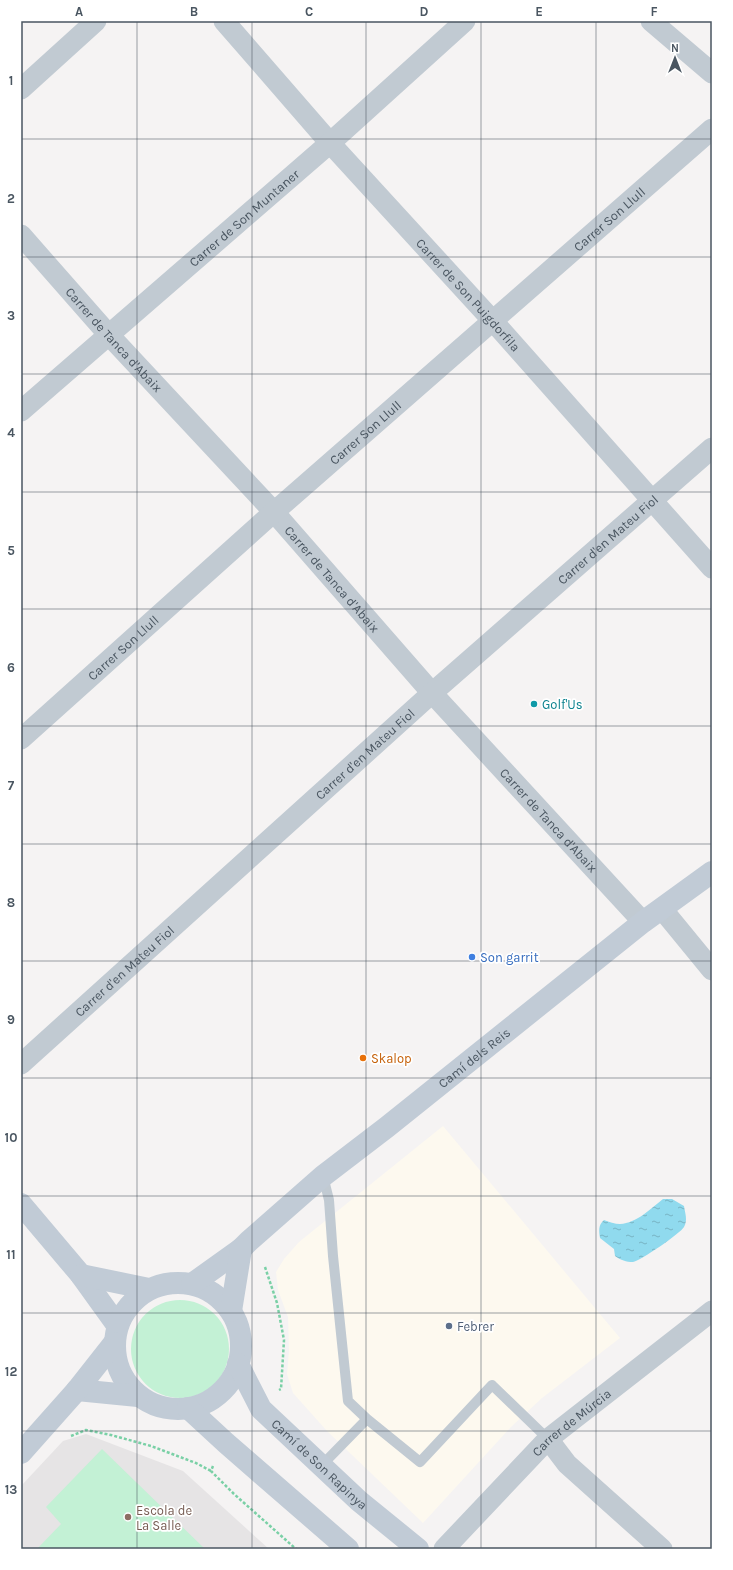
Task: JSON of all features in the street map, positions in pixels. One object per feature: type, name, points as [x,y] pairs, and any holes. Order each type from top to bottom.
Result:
[{"type":"street","points":[[21,90],[96,21]]},
{"type":"street","name":"Carrer de Son Puigdorfila","points":[[224,21],[330,143],[492,320],[712,568]]},
{"type":"street","name":"Carrer de Son Muntaner","points":[[21,411],[330,143],[465,21]]},
{"type":"street","points":[[651,21],[712,73]]},
{"type":"street","name":"Carrer Son Llull","points":[[21,739],[274,512],[712,129]]},
{"type":"street","name":"Carrer de Tanca d'Abaix","points":[[21,235],[108,334],[274,512],[432,693],[643,922]]},
{"type":"street","name":"Carrer d'en Mateu Fiol","points":[[21,1064],[432,693],[712,448]]},
{"type":"street","name":"Camí dels Reis","points":[[192,1284],[242,1249],[249,1241],[323,1176],[643,922],[712,872]]},
{"type":"street","points":[[662,908],[712,970]]},
{"type":"street","points":[[21,1204],[81,1275],[116,1334],[115,1360],[124,1380],[138,1396],[154,1405],[170,1409],[188,1408],[205,1403],[220,1394],[231,1380],[238,1364],[241,1346],[238,1328],[231,1311],[220,1299],[207,1290],[192,1284],[170,1283],[149,1289],[136,1298],[125,1310],[116,1334],[77,1390],[21,1453]]},
{"type":"street","points":[[231,1311],[242,1249]]},
{"type":"street","points":[[81,1275],[149,1289]]},
{"type":"street","name":"Carrer de Múrcia","points":[[444,1549],[548,1439],[712,1311]]},
{"type":"street","name":"Camí de Son Rapinya","points":[[238,1364],[261,1409],[359,1501],[418,1549]]},
{"type":"street","points":[[77,1390],[138,1396]]},
{"type":"street","points":[[188,1408],[348,1549]]},
{"type":"street","points":[[548,1439],[567,1464],[662,1549]]},
{"type":"lane","points":[[323,1176],[329,1200],[333,1256],[348,1401],[367,1419],[420,1462],[492,1385],[548,1439]]},
{"type":"lane","points":[[321,1466],[367,1419]]},
{"type":"path","points":[[261,1409],[281,1389],[284,1340],[278,1303],[264,1268],[266,1260]]},
{"type":"path","points":[[65,1439],[86,1430],[111,1435],[157,1448],[196,1463],[211,1471],[234,1494],[296,1549]]},
{"type":"path","points":[[211,1471],[216,1456],[226,1443]]},
{"type":"shaded area","name":"Febrer","points":[[443,1126],[620,1338],[542,1398],[511,1427],[423,1523],[327,1431],[293,1393],[287,1374],[289,1351],[288,1317],[278,1290],[276,1272],[284,1259],[299,1242]]},
{"type":"shaded area","name":"Escola de La Salle","points":[[86,1434],[183,1471],[269,1549],[21,1549],[21,1486],[63,1441]]},
{"type":"green space","points":[[180,1300],[199,1303],[215,1314],[226,1330],[229,1349],[226,1368],[215,1384],[199,1395],[180,1398],[161,1395],[145,1384],[134,1368],[131,1349],[134,1330],[145,1314],[161,1303]]},
{"type":"green space","points":[[102,1449],[205,1549],[37,1549],[61,1524],[46,1507]]},
{"type":"water","points":[[663,1199],[672,1199],[684,1206],[686,1219],[684,1227],[651,1252],[633,1262],[621,1260],[615,1256],[614,1249],[600,1238],[599,1228],[602,1222],[604,1220],[620,1224],[632,1221],[643,1215]]},
{"type":"place","name":"Golf'Us","points":[[534,704]]},
{"type":"place","name":"Son garrit","points":[[472,957]]},
{"type":"place","name":"Skalop","points":[[363,1058]]},
{"type":"place","name":"Febrer","points":[[449,1326]]},
{"type":"place","name":"Escola de La Salle","points":[[128,1517]]}]
